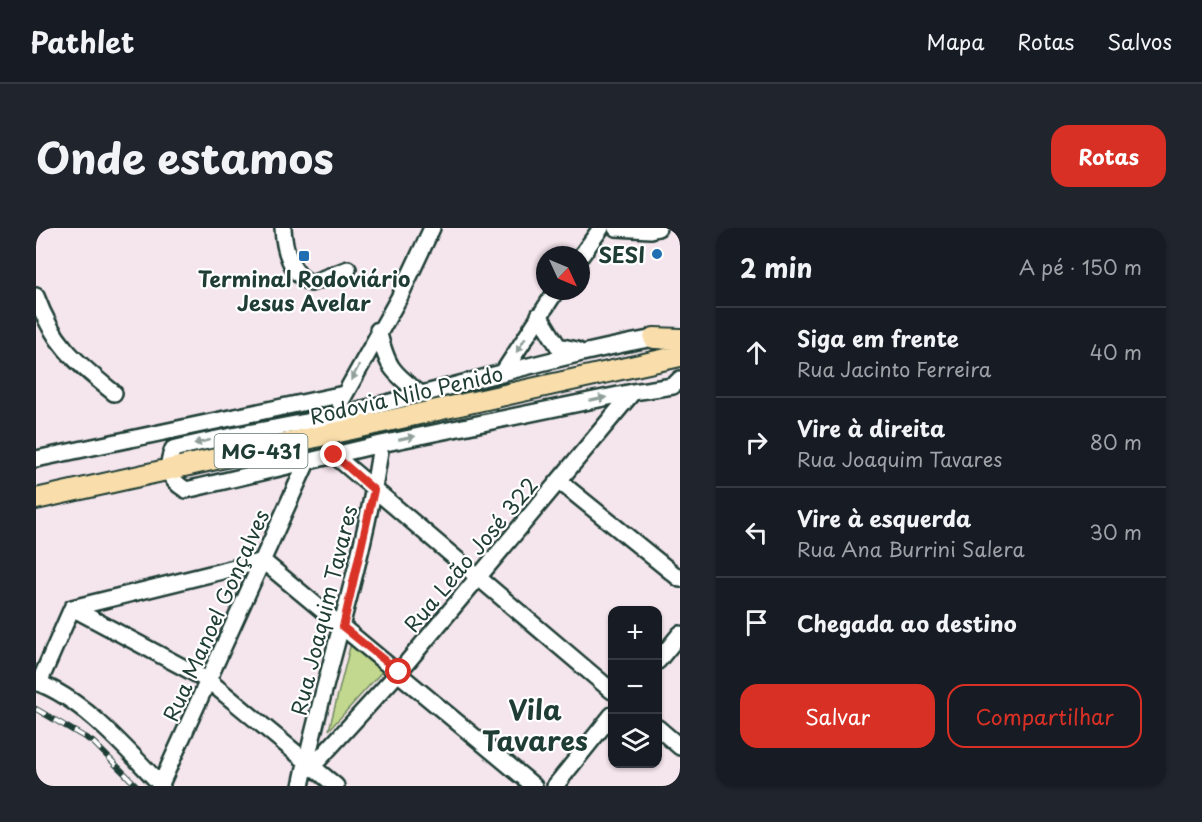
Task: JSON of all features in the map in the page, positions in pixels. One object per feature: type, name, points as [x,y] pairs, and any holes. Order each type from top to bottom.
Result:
[{"type":"main road","points":[[654,338],[680,339]]},
{"type":"main road","name":"Rodovia Nilo Penido","points":[[36,499],[680,356]]},
{"type":"street","points":[[283,228],[285,248],[297,274],[305,280],[311,283],[348,269]]},
{"type":"street","points":[[332,416],[378,330],[400,296],[432,228]]},
{"type":"street","points":[[588,246],[601,228]]},
{"type":"street","points":[[616,228],[650,230],[658,228]]},
{"type":"street","points":[[36,296],[53,336],[70,356],[114,393]]},
{"type":"street","points":[[502,374],[550,300]]},
{"type":"street","points":[[539,315],[558,346],[585,351]]},
{"type":"street","points":[[378,330],[386,360],[398,377],[421,394]]},
{"type":"street","points":[[173,449],[233,434],[332,416],[585,351],[654,338],[680,347]]},
{"type":"street","points":[[168,432],[173,449],[168,460],[168,471],[175,483],[186,490],[381,444],[633,392],[673,386],[680,379]]},
{"type":"street","name":"Rua Leão José 322","points":[[309,765],[399,672],[476,577],[633,392]]},
{"type":"street","points":[[36,459],[344,394]]},
{"type":"street","name":"Rua Joaquim Tavares","points":[[301,786],[309,765],[343,627],[374,490],[381,444]]},
{"type":"street","points":[[334,455],[608,688]]},
{"type":"street","name":"Rua Manoel Gonçalves","points":[[161,785],[307,462]]},
{"type":"street","points":[[559,481],[680,579]]},
{"type":"street","points":[[72,608],[262,561],[534,786]]},
{"type":"street","points":[[72,608],[209,681],[336,786]]},
{"type":"street","points":[[72,608],[37,682],[54,688],[82,708],[161,785]]},
{"type":"street","points":[[658,660],[680,634]]},
{"type":"street","points":[[555,786],[608,720]]},
{"type":"street","points":[[662,732],[680,747]]},
{"type":"green space","points":[[352,639],[387,666],[329,730]]},
{"type":"railway","points":[[36,709],[93,742],[137,786]]},
{"type":"place","name":"SESI","points":[[657,254]]},
{"type":"place","name":"Terminal Rodoviário Jesus Avelar","points":[[304,256]]},
{"type":"district","name":"Vila Tavares","points":[[535,724]]},
{"type":"route","points":[[334,455],[374,490],[343,627],[399,672]]}]
